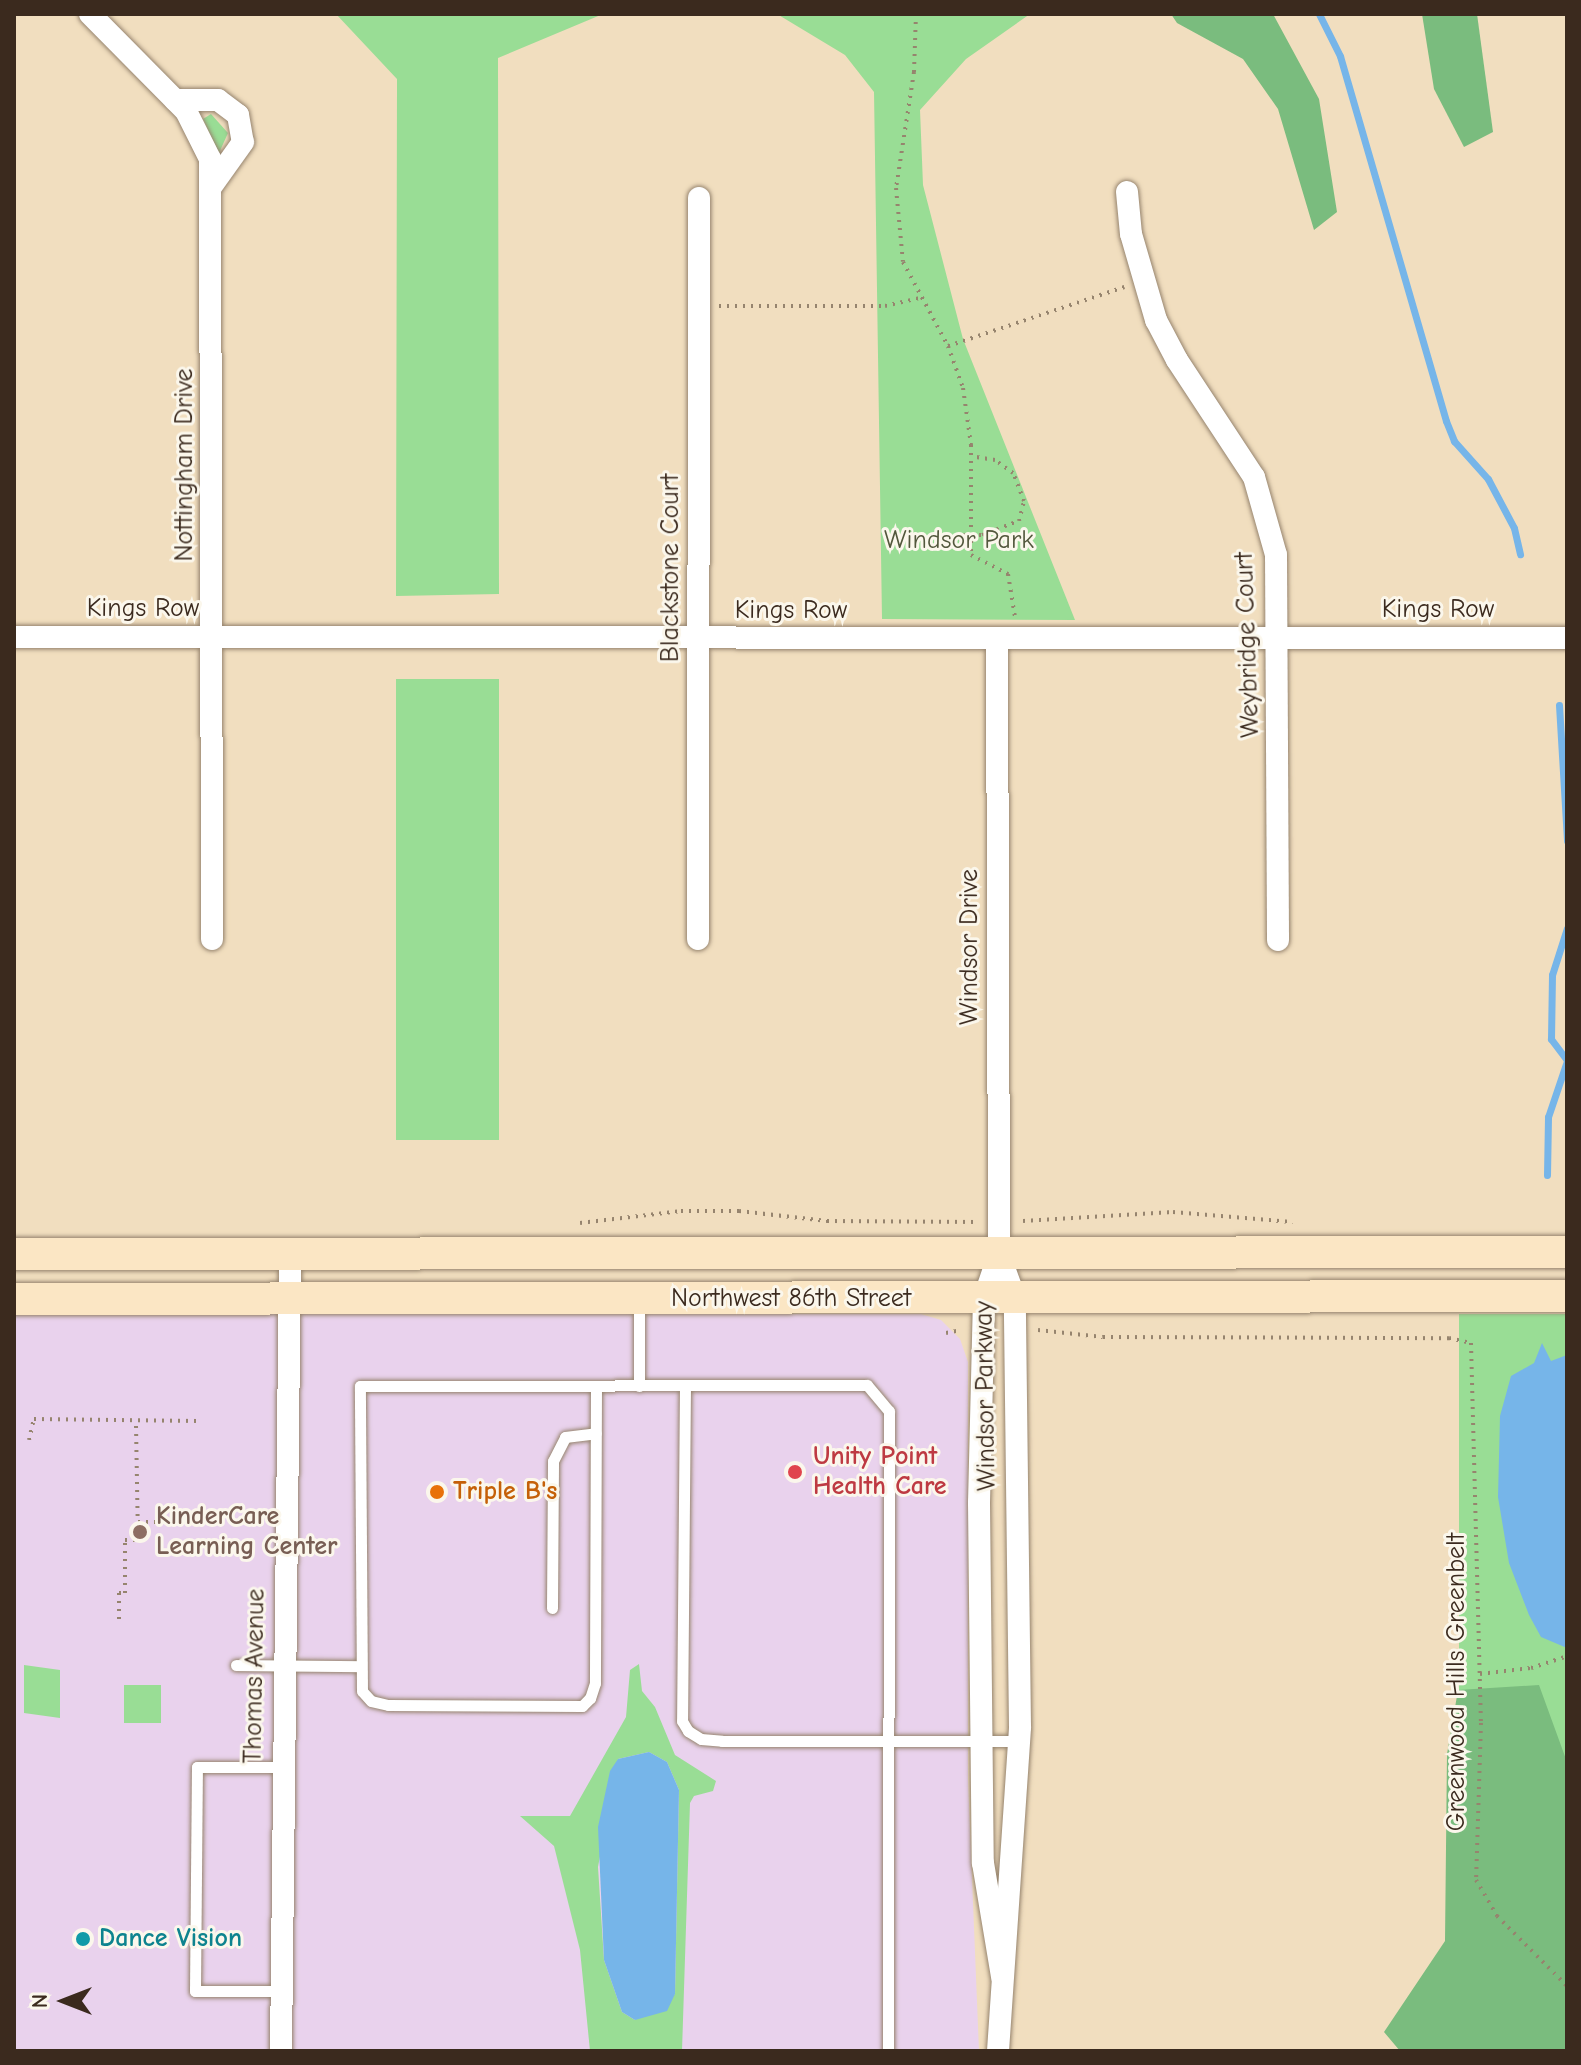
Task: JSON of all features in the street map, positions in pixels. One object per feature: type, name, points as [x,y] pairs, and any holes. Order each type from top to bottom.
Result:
[{"type":"main road","name":"Northwest 86th Street","points":[[14,1254],[1567,1252]]},
{"type":"main road","name":"Northwest 86th Street","points":[[14,1299],[1567,1296]]},
{"type":"street","name":"Nottingham Drive","points":[[90,14],[175,100],[201,133],[213,184],[212,939]]},
{"type":"street","points":[[175,100],[218,100],[238,115],[243,142],[213,184]]},
{"type":"street","name":"Weybridge Court","points":[[1127,192],[1143,282],[1177,360],[1254,477],[1276,555],[1279,638],[1278,940]]},
{"type":"street","name":"Blackstone Court","points":[[698,939],[699,198]]},
{"type":"street","name":"Kings Row","points":[[14,637],[1567,638]]},
{"type":"street","name":"Windsor Drive","points":[[999,1254],[1007,639]]},
{"type":"street","name":"Thomas Avenue","points":[[281,2051],[290,1253]]},
{"type":"street","name":"Windsor Parkway","points":[[999,1254],[982,1738],[983,1863],[1002,1977]]},
{"type":"street","name":"Windsor Parkway","points":[[998,2051],[1019,1741],[999,1298]]},
{"type":"lane","points":[[639,1299],[639,1386]]},
{"type":"lane","points":[[685,1385],[682,1721],[701,1739],[982,1738],[1019,1741]]},
{"type":"lane","points":[[596,1386],[595,1683],[582,1706],[388,1705],[371,1701],[362,1691],[360,1386],[867,1385],[889,1411],[888,2051]]},
{"type":"lane","points":[[552,1608],[553,1461],[565,1437],[596,1433]]},
{"type":"lane","points":[[236,1665],[360,1666]]},
{"type":"lane","points":[[282,1767],[197,1767],[195,1991],[282,1991]]},
{"type":"path","points":[[916,14],[914,72],[896,188],[903,262],[919,298],[948,346],[963,388],[971,456],[971,555],[1000,566],[1012,583],[1007,639]]},
{"type":"path","points":[[948,346],[1143,282]]},
{"type":"path","points":[[699,306],[885,306],[919,298]]},
{"type":"path","points":[[907,536],[971,536],[1013,526],[1024,513],[1020,483],[1003,465],[971,456]]},
{"type":"path","points":[[570,1224],[681,1211],[739,1211],[827,1221],[971,1222]]},
{"type":"path","points":[[1024,1221],[1173,1212],[1309,1224]]},
{"type":"path","name":"Greenwood Hills Greenbelt","points":[[1045,1330],[1103,1337],[1449,1338],[1471,1343],[1479,1674],[1476,1880],[1497,1916],[1567,1986]]},
{"type":"path","points":[[29,1440],[34,1419],[199,1421]]},
{"type":"path","points":[[82,1419],[82,1430]]},
{"type":"path","points":[[119,1619],[119,1593],[125,1593],[125,1540],[138,1540],[136,1420]]},
{"type":"path","points":[[138,1522],[199,1522]]},
{"type":"path","points":[[1479,1674],[1531,1668],[1564,1656]]},
{"type":"shaded area","points":[[14,1314],[921,1314],[941,1320],[960,1339],[968,1362],[968,1779],[979,2051],[14,2051]]},
{"type":"green space","points":[[336,14],[603,14],[498,58],[499,594],[396,596],[397,79]]},
{"type":"green space","name":"Windsor Park","points":[[777,14],[1030,14],[966,59],[920,110],[923,185],[963,339],[1075,620],[882,619],[874,92],[845,55]]},
{"type":"green space","points":[[1171,14],[1273,14],[1319,99],[1337,212],[1314,230],[1278,109],[1243,59],[1177,23]]},
{"type":"green space","points":[[1422,14],[1477,14],[1493,132],[1464,147],[1434,89]]},
{"type":"green space","points":[[211,114],[228,133],[219,153],[203,119]]},
{"type":"green space","points":[[396,679],[499,679],[499,1140],[396,1140]]},
{"type":"green space","points":[[1459,1314],[1567,1314],[1567,2047],[1459,2047]]},
{"type":"green space","points":[[639,1664],[642,1691],[655,1707],[675,1755],[716,1781],[713,1791],[694,1796],[690,1803],[682,2051],[590,2051],[580,1950],[554,1846],[520,1816],[570,1816],[626,1717],[630,1670]],"holes":[[[649,1752],[667,1762],[679,1790],[675,1994],[635,2020],[622,2012],[604,1960],[598,1867],[618,1759]]]},
{"type":"green space","points":[[24,1665],[60,1670],[60,1718],[24,1713]]},
{"type":"green space","points":[[124,1685],[161,1685],[161,1723],[124,1723]]},
{"type":"green space","points":[[1539,1685],[1567,1762],[1567,2051],[1400,2051],[1384,2032],[1445,1941],[1447,1754],[1458,1690]]},
{"type":"water","points":[[1542,1343],[1551,1361],[1567,1355],[1567,1648],[1541,1637],[1529,1615],[1509,1563],[1498,1497],[1500,1416],[1511,1376],[1534,1363]]},
{"type":"water","points":[[649,1752],[667,1762],[679,1790],[675,1994],[667,2011],[635,2020],[622,2012],[604,1960],[598,1827],[610,1771],[618,1759]]},
{"type":"waterway","points":[[1319,14],[1340,56],[1446,421],[1454,441],[1488,479],[1514,528],[1520,554]]},
{"type":"waterway","points":[[1559,705],[1567,841]]},
{"type":"waterway","points":[[1567,928],[1552,975],[1551,1039],[1567,1060]]},
{"type":"waterway","points":[[1547,1175],[1548,1117],[1567,1061]]},
{"type":"place","name":"Unity Point Health Care","points":[[795,1472]]},
{"type":"place","name":"Triple B's","points":[[437,1492]]},
{"type":"place","name":"KinderCare Learning Center","points":[[140,1532]]},
{"type":"place","name":"Dance Vision","points":[[83,1939]]}]
